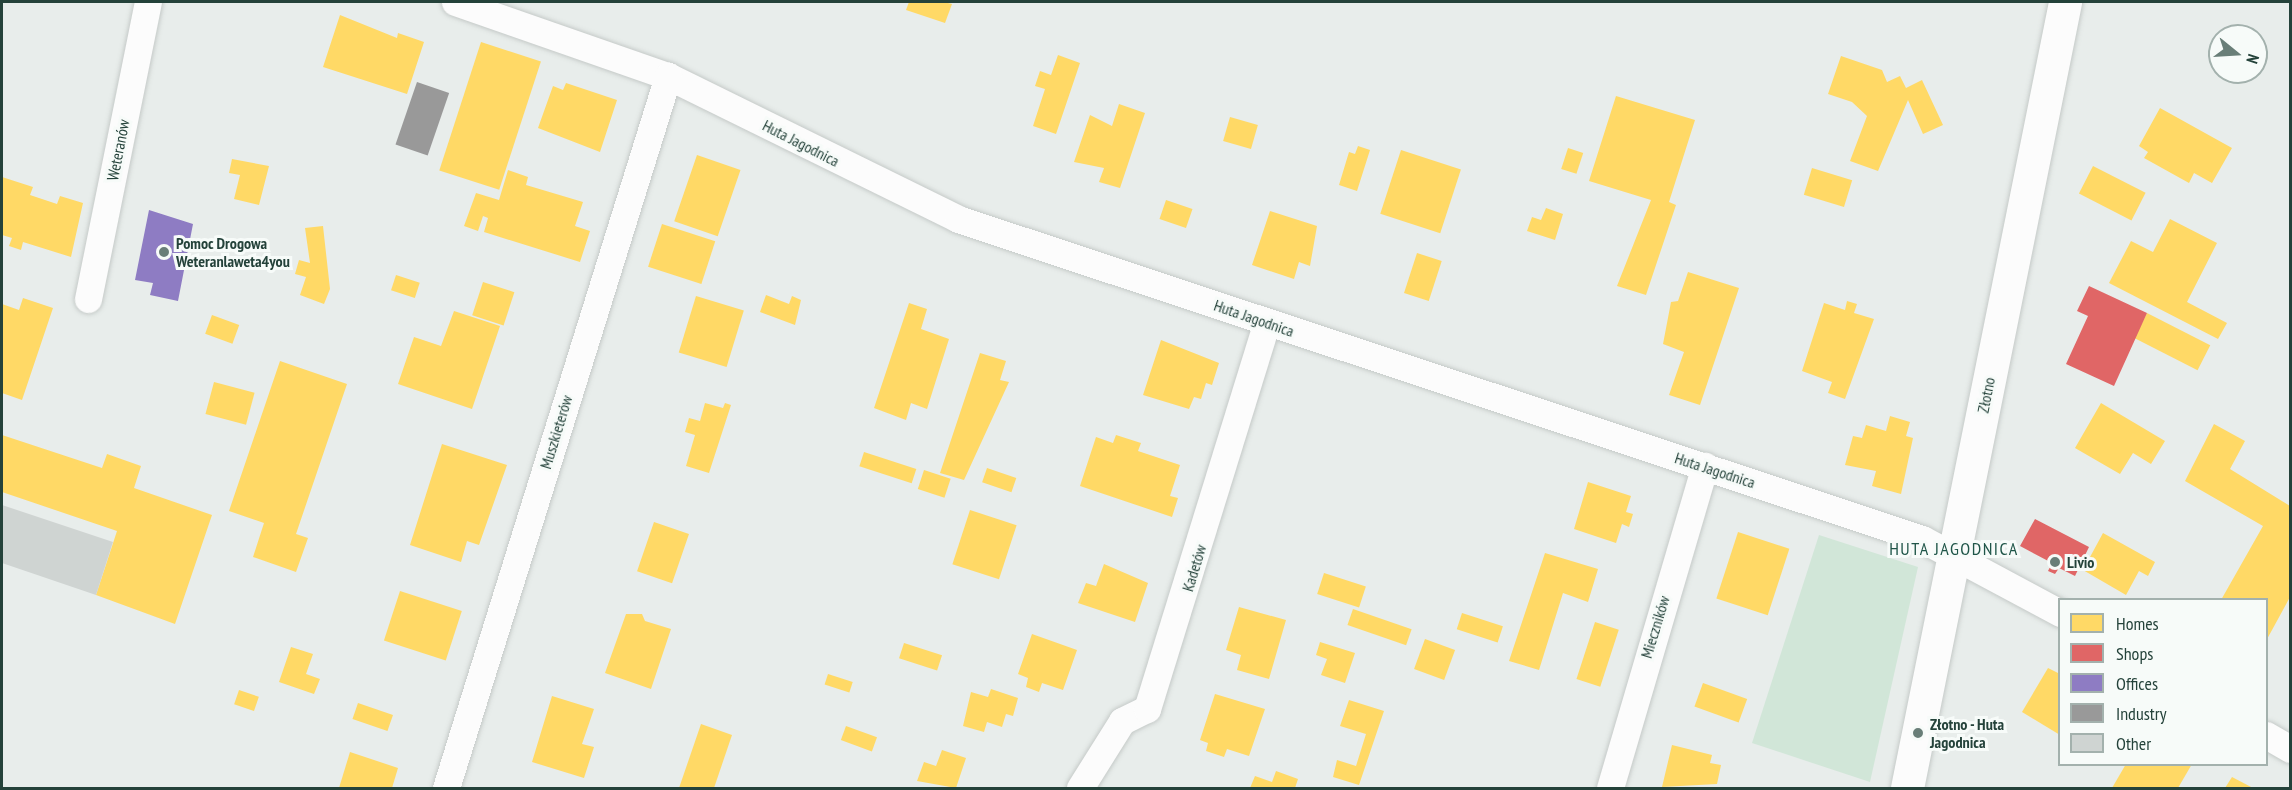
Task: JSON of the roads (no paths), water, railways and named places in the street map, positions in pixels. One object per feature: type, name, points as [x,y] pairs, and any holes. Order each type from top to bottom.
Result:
[{"type":"street","name":"Weteranów","points":[[88,299],[148,2]]},
{"type":"street","name":"Huta Jagodnica","points":[[455,2],[668,76],[958,219],[1705,466],[1954,552],[2058,612]]},
{"type":"street","name":"Złotno","points":[[1907,789],[2065,2]]},
{"type":"street","name":"Muszkieterów","points":[[446,789],[668,76]]},
{"type":"street","name":"Kadetów","points":[[1080,789],[1122,721],[1147,709],[1267,322]]},
{"type":"street","name":"Mieczników","points":[[1610,789],[1705,466]]},
{"type":"street","points":[[2268,736],[2290,749]]},
{"type":"place","name":"Pomoc Drogowa Weteranlaweta4you","points":[[164,252]]},
{"type":"place","name":"Livio","points":[[2055,562]]},
{"type":"place","name":"Złotno - Huta Jagodnica","points":[[1918,733]]},
{"type":"district","name":"HUTA JAGODNICA","points":[[1954,549]]}]
